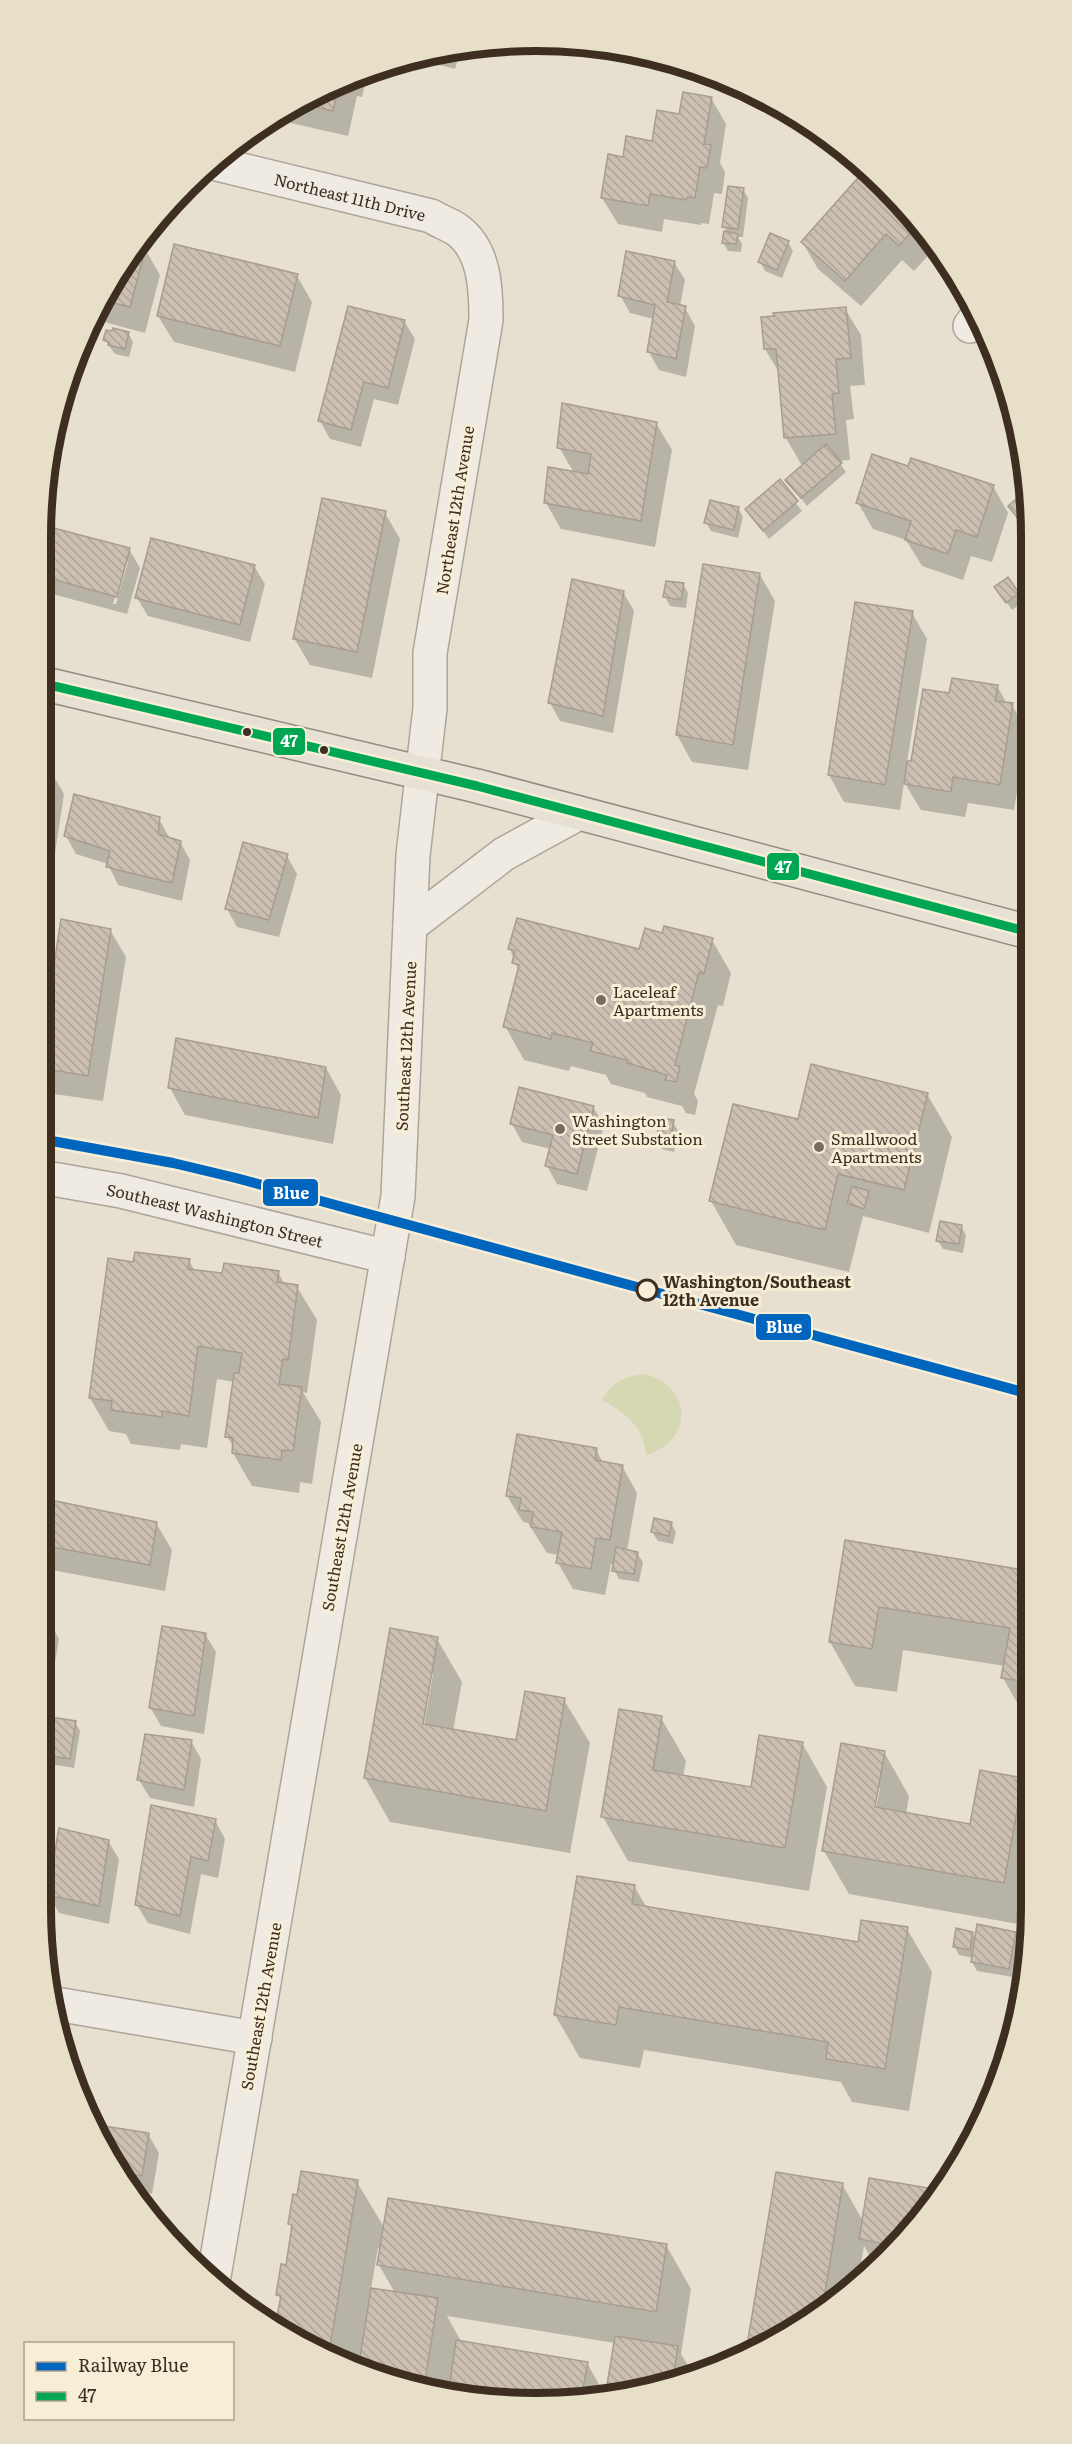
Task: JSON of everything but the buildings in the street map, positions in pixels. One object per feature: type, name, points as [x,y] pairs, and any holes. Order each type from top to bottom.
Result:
[{"type":"main road","points":[[51,686],[422,773],[1021,930]]},
{"type":"street","name":"Northeast 11th Drive","points":[[223,165],[431,216],[458,230],[475,250]]},
{"type":"street","name":"Northeast 12th Avenue","points":[[422,773],[430,708],[430,653],[486,320],[486,283],[475,250]]},
{"type":"street","name":"Southeast 12th Avenue","points":[[215,2272],[398,1196],[413,855],[422,773]]},
{"type":"street","points":[[410,926],[504,854],[579,813]]},
{"type":"street","name":"Southeast Washington Street","points":[[51,1179],[121,1191],[388,1257]]},
{"type":"street","points":[[60,2005],[255,2038]]},
{"type":"green space","points":[[645,1374],[661,1380],[672,1390],[679,1401],[682,1414],[673,1439],[662,1448],[646,1455],[645,1445],[638,1429],[626,1416],[602,1400],[620,1381],[631,1376]]},
{"type":"rail line","name":"Blue","points":[[51,1141],[173,1163],[236,1178],[1021,1392]]},
{"type":"transit line","name":"47","points":[[51,685],[477,786],[1021,930]]},
{"type":"place","name":"Laceleaf Apartments","points":[[601,1000]]},
{"type":"place","name":"Washington Street Substation","points":[[560,1129]]},
{"type":"place","name":"Smallwood Apartments","points":[[819,1147]]},
{"type":"place","name":"Washington/Southeast 12th Avenue","points":[[647,1290]]}]
